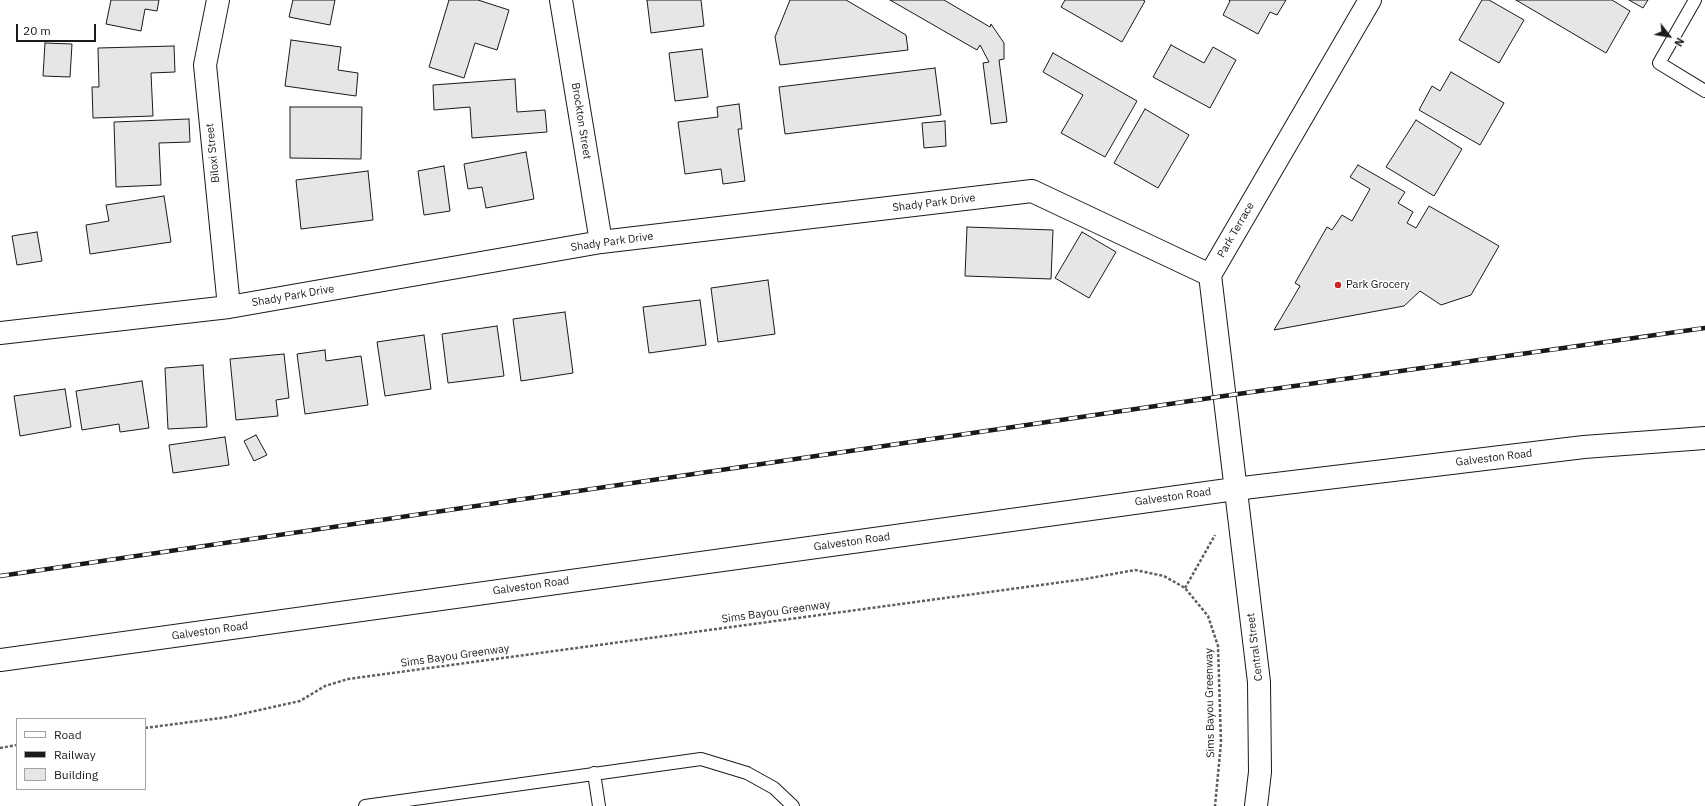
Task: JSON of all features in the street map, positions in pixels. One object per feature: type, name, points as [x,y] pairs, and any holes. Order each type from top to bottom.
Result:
[{"type":"street","name":"Biloxi Street","points":[[218,0],[204,65],[229,307]]},
{"type":"street","name":"Brockton Street","points":[[561,0],[601,242]]},
{"type":"street","name":"Park Terrace","points":[[1210,275],[1370,0]]},
{"type":"street","name":"Shady Park Drive","points":[[0,333],[229,307],[601,242],[1032,191],[1210,275]]},
{"type":"street","points":[[1210,275],[1235,489]]},
{"type":"street","name":"Galveston Road","points":[[0,660],[1235,489],[1584,447],[1705,438]]},
{"type":"street","name":"Central Street","points":[[1235,489],[1259,682],[1260,772],[1256,806]]},
{"type":"lane","points":[[1695,0],[1659,63],[1705,91]]},
{"type":"lane","points":[[365,806],[701,759],[747,773],[774,788],[793,806]]},
{"type":"lane","points":[[594,773],[599,806]]},
{"type":"path","points":[[1184,588],[1211,544],[1217,530]]},
{"type":"path","name":"Sims Bayou Greenway","points":[[146,728],[228,717],[300,701],[325,686],[348,679],[1085,579],[1135,570],[1164,576],[1184,588],[1208,616],[1218,646],[1221,743],[1215,806]]},
{"type":"path","points":[[0,748],[16,745]]},
{"type":"building","points":[[111,0],[159,0],[157,11],[145,9],[141,31],[106,24]]},
{"type":"building","points":[[293,0],[335,0],[330,25],[289,17]]},
{"type":"building","points":[[449,0],[478,0],[509,10],[497,50],[475,43],[464,78],[429,67]]},
{"type":"building","points":[[647,0],[701,0],[704,26],[651,33]]},
{"type":"building","points":[[790,0],[846,0],[906,35],[908,50],[780,65],[775,37]]},
{"type":"building","points":[[890,0],[944,0],[990,27],[991,24],[1004,43],[1004,59],[999,60],[1007,122],[991,124],[983,63],[989,62],[980,45],[977,50]]},
{"type":"building","points":[[1065,0],[1145,1],[1122,42],[1061,7]]},
{"type":"building","points":[[1229,0],[1286,0],[1277,15],[1270,12],[1258,34],[1223,15],[1230,1]]},
{"type":"building","points":[[1482,0],[1489,0],[1524,20],[1499,63],[1459,40]]},
{"type":"building","points":[[1516,0],[1612,0],[1630,11],[1606,53]]},
{"type":"building","points":[[1629,0],[1648,0],[1643,8]]},
{"type":"building","points":[[291,40],[341,47],[338,70],[358,73],[356,96],[285,86]]},
{"type":"building","points":[[45,43],[72,44],[70,77],[43,76]]},
{"type":"building","points":[[1171,45],[1204,63],[1213,47],[1236,60],[1210,108],[1153,77]]},
{"type":"building","points":[[174,46],[175,72],[151,73],[153,116],[93,118],[92,87],[99,87],[98,48]]},
{"type":"building","points":[[702,49],[708,97],[675,101],[669,53]]},
{"type":"building","points":[[1053,53],[1137,101],[1105,157],[1061,133],[1083,95],[1043,72]]},
{"type":"building","points":[[935,68],[941,115],[785,134],[779,87]]},
{"type":"building","points":[[1451,72],[1504,103],[1480,145],[1419,110],[1432,86],[1440,91]]},
{"type":"building","points":[[515,79],[517,112],[545,110],[547,132],[472,138],[470,107],[434,110],[433,85]]},
{"type":"building","points":[[739,104],[742,129],[738,129],[745,181],[723,184],[721,169],[685,174],[678,122],[718,117],[717,107]]},
{"type":"building","points":[[290,107],[362,107],[361,159],[290,158]]},
{"type":"building","points":[[1145,109],[1189,135],[1158,188],[1114,163]]},
{"type":"building","points":[[189,119],[190,142],[159,143],[161,185],[116,187],[114,122]]},
{"type":"building","points":[[1416,120],[1462,149],[1434,196],[1386,167]]},
{"type":"building","points":[[945,121],[946,146],[924,148],[922,123]]},
{"type":"building","points":[[526,152],[534,199],[486,208],[482,187],[468,189],[464,164]]},
{"type":"building","points":[[1358,165],[1405,192],[1398,203],[1413,212],[1407,223],[1416,228],[1429,206],[1499,246],[1471,295],[1441,305],[1420,291],[1404,306],[1274,330],[1300,286],[1295,283],[1327,227],[1332,230],[1342,215],[1352,221],[1370,189],[1350,177]]},
{"type":"building","points":[[444,166],[450,211],[424,215],[418,171]]},
{"type":"building","points":[[368,171],[373,220],[301,229],[296,180]]},
{"type":"building","points":[[164,196],[171,242],[90,254],[86,225],[109,221],[106,205]]},
{"type":"building","points":[[967,227],[1053,230],[1051,279],[965,276]]},
{"type":"building","points":[[37,232],[42,261],[17,265],[12,236]]},
{"type":"building","points":[[1082,232],[1116,252],[1089,298],[1055,278]]},
{"type":"building","points":[[768,280],[775,334],[718,342],[711,288]]},
{"type":"building","points":[[700,300],[706,345],[649,353],[643,307]]},
{"type":"building","points":[[565,312],[573,373],[521,381],[513,319]]},
{"type":"building","points":[[497,326],[504,376],[448,383],[442,334]]},
{"type":"building","points":[[424,335],[431,389],[385,396],[377,342]]},
{"type":"building","points":[[325,350],[326,361],[361,356],[368,405],[305,414],[297,354]]},
{"type":"building","points":[[284,354],[289,398],[276,400],[278,416],[236,420],[230,359]]},
{"type":"building","points":[[203,365],[207,427],[168,429],[165,368]]},
{"type":"building","points":[[142,381],[149,428],[120,432],[119,424],[82,430],[76,391]]},
{"type":"building","points":[[65,389],[71,427],[20,436],[14,396]]},
{"type":"building","points":[[256,435],[267,455],[254,461],[244,441]]},
{"type":"building","points":[[225,437],[229,465],[173,473],[169,445]]},
{"type":"railway","points":[[0,576],[1224,396],[1705,328]]},
{"type":"place","name":"Park Grocery","points":[[1338,285]]}]
